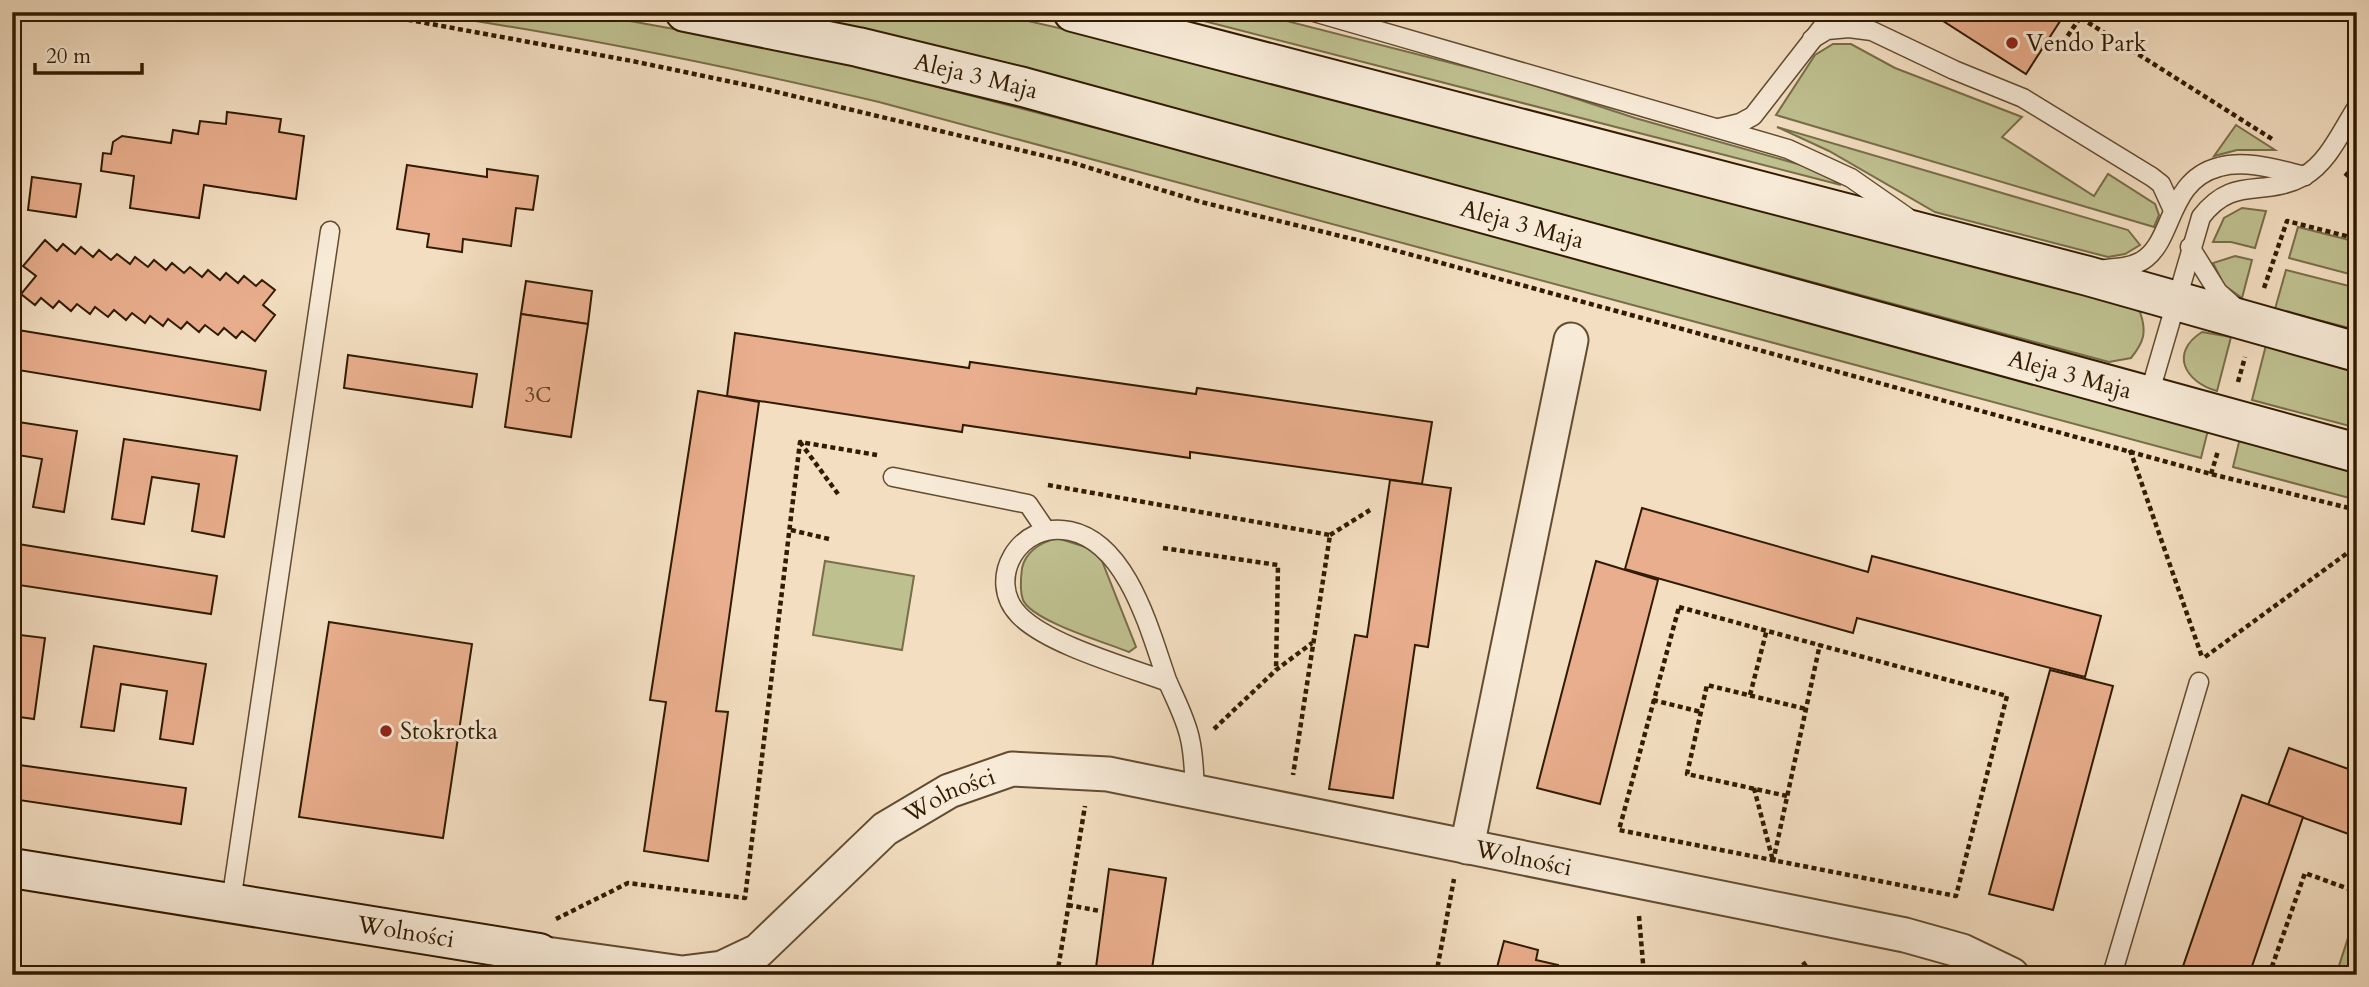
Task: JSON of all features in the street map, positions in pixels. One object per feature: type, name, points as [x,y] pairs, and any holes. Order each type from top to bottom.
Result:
[{"type":"street","name":"Aleja 3 Maja","points":[[685,12],[858,47],[1023,87],[2357,453]]},
{"type":"street","points":[[1073,12],[2037,263],[2357,352]]},
{"type":"street","points":[[1467,846],[1571,340]]},
{"type":"street","name":"Wolności","points":[[12,868],[682,973],[722,968],[758,951],[885,829],[949,791],[1012,769],[1108,774],[1915,937],[1962,951],[2012,975]]},
{"type":"lane","points":[[1314,12],[1788,149],[1829,166],[1911,220],[1984,250]]},
{"type":"lane","points":[[1719,128],[1741,123],[1753,116],[1834,12]]},
{"type":"lane","points":[[1812,39],[1827,30],[1849,28],[1872,31],[1954,70],[2022,98],[2152,177],[2161,184],[2172,208]]},
{"type":"lane","points":[[2149,395],[2190,247],[2201,217],[2213,201],[2223,194],[2240,189],[2283,186],[2305,176],[2323,159],[2357,107]]},
{"type":"lane","points":[[2037,263],[2105,269],[2129,266],[2145,260],[2155,249],[2172,208],[2196,180],[2218,167],[2244,165],[2305,176]]},
{"type":"lane","points":[[231,902],[330,231]]},
{"type":"lane","points":[[2190,247],[2218,292],[2254,324]]},
{"type":"lane","points":[[893,477],[1028,504],[1045,529]]},
{"type":"lane","points":[[1168,682],[1040,632],[1018,614],[1007,593],[1007,572],[1020,542],[1045,529],[1072,531],[1102,546],[1125,574],[1190,737],[1195,792]]},
{"type":"lane","points":[[2112,975],[2199,682]]},
{"type":"path","points":[[366,12],[657,66],[833,104],[1070,162],[1201,202],[1361,241],[2357,510]]},
{"type":"path","points":[[2058,50],[2084,12]]},
{"type":"path","points":[[2081,18],[2279,144]]},
{"type":"path","points":[[2342,171],[2357,184]]},
{"type":"path","points":[[2272,259],[2287,221],[2354,238]]},
{"type":"path","points":[[800,442],[881,456]]},
{"type":"path","points":[[800,442],[838,494]]},
{"type":"path","points":[[542,950],[628,883],[745,898],[800,442]]},
{"type":"path","points":[[2130,450],[2203,659],[2199,682]]},
{"type":"path","points":[[1045,485],[1330,535],[1370,510]]},
{"type":"path","points":[[791,530],[829,539]]},
{"type":"path","points":[[1291,787],[1330,535]]},
{"type":"path","points":[[2203,659],[2357,546]]},
{"type":"path","points":[[1163,548],[1278,565],[1276,670]]},
{"type":"path","points":[[1679,607],[1820,644],[2007,696],[1956,896],[1619,830],[1679,607]]},
{"type":"path","points":[[1750,695],[1767,629]]},
{"type":"path","points":[[1190,737],[1220,727],[1276,670],[1313,642]]},
{"type":"path","points":[[1773,862],[1820,644]]},
{"type":"path","points":[[1787,796],[1687,774],[1707,685],[1806,709]]},
{"type":"path","points":[[1653,700],[1701,712]]},
{"type":"path","points":[[1754,788],[1773,862]]},
{"type":"path","points":[[1057,975],[1087,794]]},
{"type":"path","points":[[2269,975],[2305,873],[2357,892]]},
{"type":"path","points":[[1436,975],[1455,877]]},
{"type":"path","points":[[1068,905],[1100,911]]},
{"type":"path","points":[[1638,911],[1644,975]]},
{"type":"path","points":[[1803,962],[1812,975]]},
{"type":"path","points":[[1827,975],[1829,967]]},
{"type":"green space","points":[[415,12],[580,12],[724,38],[868,69],[1108,131],[2208,430],[2201,458],[879,102],[648,52]]},
{"type":"green space","points":[[775,12],[989,12],[1186,57],[2131,307],[2140,312],[2143,336],[2131,358],[2109,362],[1022,69]]},
{"type":"green space","points":[[1169,12],[1251,12],[1522,81],[1635,118],[1812,168],[1841,185]]},
{"type":"green space","points":[[1833,44],[1851,44],[1895,68],[2022,117],[2002,137],[2094,196],[2108,174],[2155,204],[2159,215],[2154,227],[1776,115],[1815,55]]},
{"type":"green space","points":[[2236,125],[2275,150],[2237,150],[2214,156]]},
{"type":"green space","points":[[1777,127],[2128,230],[2140,245],[2125,254],[2108,257],[1935,212],[1829,151]]},
{"type":"green space","points":[[2242,208],[2266,211],[2255,248],[2231,242],[2213,242],[2224,218]]},
{"type":"green space","points":[[2298,227],[2357,242],[2357,276],[2289,258]]},
{"type":"green space","points":[[2235,256],[2252,260],[2242,298],[2224,285],[2213,263]]},
{"type":"green space","points":[[2286,270],[2357,288],[2357,330],[2275,309]]},
{"type":"green space","points":[[2202,332],[2231,337],[2217,391],[2197,381],[2185,366],[2186,349]]},
{"type":"green space","points":[[2266,345],[2357,370],[2357,428],[2252,400]]},
{"type":"green space","points":[[2240,438],[2357,469],[2357,500],[2233,467]]},
{"type":"green space","points":[[1057,538],[1089,548],[1102,561],[1136,647],[1129,652],[1040,616],[1023,600],[1021,580],[1024,562],[1035,548]]},
{"type":"green space","points":[[825,561],[914,576],[902,650],[813,635]]},
{"type":"green space","points":[[2349,935],[2357,937],[2357,975],[2336,975]]},
{"type":"building","name":"Vendo Park","points":[[1929,12],[2066,12],[2026,74]]},
{"type":"building","points":[[227,112],[281,119],[279,132],[304,136],[296,199],[204,185],[199,218],[130,208],[134,176],[101,171],[103,153],[111,154],[113,142],[122,136],[171,143],[173,130],[198,134],[200,121],[226,124]]},
{"type":"building","points":[[407,165],[487,177],[487,169],[538,176],[533,210],[516,208],[511,246],[463,239],[462,252],[427,247],[429,234],[397,229]]},
{"type":"building","points":[[32,177],[81,184],[76,217],[28,210]]},
{"type":"building","points":[[45,240],[57,251],[63,244],[75,254],[81,247],[93,257],[99,250],[111,260],[117,254],[130,264],[135,257],[148,267],[154,260],[166,270],[172,263],[184,273],[190,267],[202,277],[208,270],[220,280],[226,273],[238,283],[244,276],[256,286],[262,280],[275,290],[263,305],[275,315],[255,341],[242,331],[236,338],[224,328],[218,335],[205,325],[199,332],[187,322],[181,329],[168,319],[163,326],[150,316],[145,323],[132,313],[126,320],[114,310],[108,317],[95,307],[90,314],[77,304],[71,311],[59,301],[53,308],[41,298],[35,305],[21,294],[36,276],[23,266]]},
{"type":"building","points":[[526,281],[592,291],[588,324],[521,314]]},
{"type":"building","points":[[521,314],[588,324],[571,437],[505,427]]},
{"type":"building","points":[[12,329],[266,371],[260,410],[12,369]]},
{"type":"building","points":[[735,333],[969,368],[970,362],[1196,394],[1197,388],[1432,422],[1422,484],[1190,452],[1190,458],[963,425],[962,432],[727,396]]},
{"type":"building","points":[[348,355],[477,374],[472,407],[344,388]]},
{"type":"building","points":[[698,391],[759,402],[716,711],[728,712],[708,861],[644,851],[666,702],[650,700]]},
{"type":"building","points":[[12,421],[77,431],[64,512],[33,507],[42,459],[12,454]]},
{"type":"building","points":[[124,439],[237,456],[224,537],[192,531],[199,484],[152,477],[144,524],[112,519]]},
{"type":"building","points":[[1390,480],[1451,488],[1428,647],[1415,645],[1393,798],[1329,789],[1355,635],[1367,637]]},
{"type":"building","points":[[1642,508],[1868,572],[1872,556],[2101,616],[2085,677],[1857,618],[1853,633],[1625,569]]},
{"type":"building","points":[[12,543],[217,576],[211,614],[12,584]]},
{"type":"building","points":[[1596,561],[1658,580],[1600,804],[1537,788]]},
{"type":"building","name":"Stokrotka","points":[[329,622],[472,644],[443,838],[299,817]]},
{"type":"building","points":[[12,634],[45,638],[34,719],[12,716]]},
{"type":"building","points":[[94,646],[206,664],[193,744],[160,739],[167,691],[121,684],[114,731],[81,727]]},
{"type":"building","points":[[2050,670],[2113,686],[2053,910],[1989,894]]},
{"type":"building","points":[[2289,748],[2357,772],[2357,837],[2268,805]]},
{"type":"building","points":[[12,764],[186,788],[181,824],[12,799]]},
{"type":"building","points":[[2242,795],[2303,817],[2249,975],[2180,975]]},
{"type":"building","points":[[1109,869],[1166,878],[1151,975],[1095,975]]},
{"type":"building","points":[[1504,941],[1538,950],[1536,960],[1558,965],[1556,975],[1495,975]]},
{"type":"place","name":"Vendo Park","points":[[2012,43]]},
{"type":"place","name":"Stokrotka","points":[[386,731]]}]
